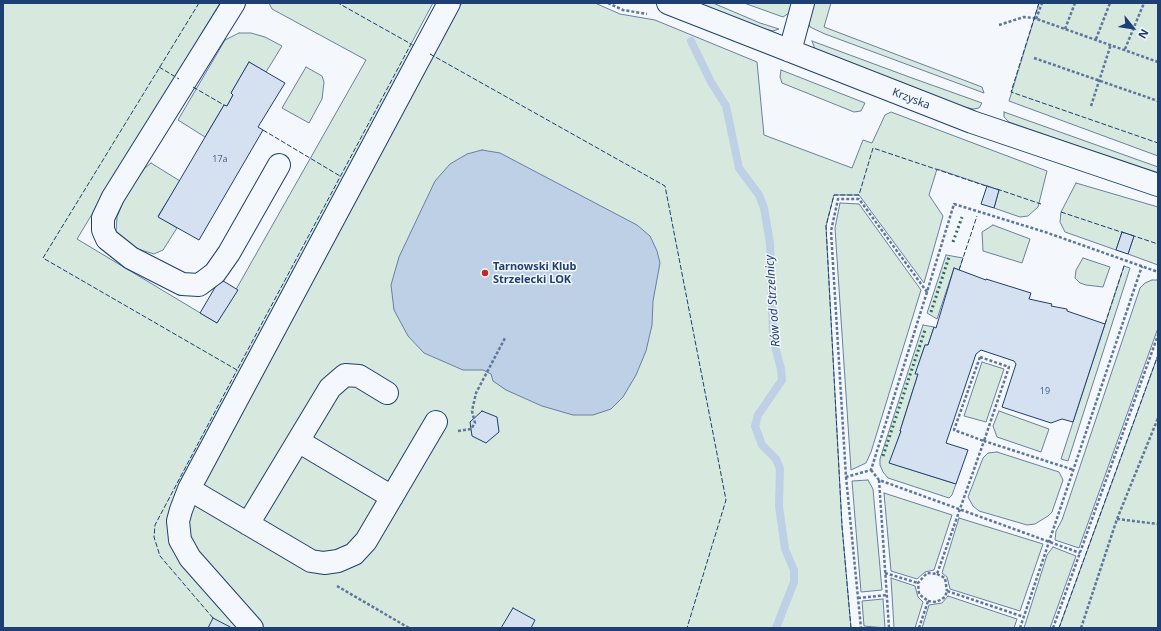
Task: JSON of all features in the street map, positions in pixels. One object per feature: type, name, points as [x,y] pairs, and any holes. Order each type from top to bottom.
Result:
[{"type":"street","points":[[234,3],[113,197],[103,218],[103,230],[108,239],[131,258],[182,284],[199,285],[215,273],[229,253],[279,165]]},
{"type":"street","points":[[252,628],[190,558],[180,540],[178,522],[185,496],[449,3]]},
{"type":"street","name":"Krzyska","points":[[668,3],[972,122],[1158,185]]},
{"type":"street","points":[[790,51],[803,3]]},
{"type":"street","points":[[248,524],[330,388],[345,375],[359,376],[387,393]]},
{"type":"street","points":[[189,489],[310,561],[338,561],[354,554],[366,541],[436,422]]},
{"type":"street","points":[[298,441],[392,497]]},
{"type":"path","points":[[1036,19],[1042,3]]},
{"type":"path","points":[[1065,29],[1075,3]]},
{"type":"path","points":[[1096,39],[1110,3]]},
{"type":"path","points":[[1125,49],[1144,3]]},
{"type":"path","points":[[999,25],[1024,17],[1036,19],[1111,44],[1158,62]]},
{"type":"path","points":[[1091,106],[1111,44]]},
{"type":"path","points":[[1034,58],[1158,101]]},
{"type":"path","points":[[861,628],[846,476],[831,230],[838,199],[859,199],[927,292]]},
{"type":"path","points":[[871,470],[954,204],[1045,232],[1158,272]]},
{"type":"path","points":[[1020,628],[1142,266]]},
{"type":"path","points":[[1053,628],[1158,335]]},
{"type":"path","points":[[471,429],[475,423],[472,411],[476,393],[505,338]]},
{"type":"path","points":[[937,574],[984,441],[1009,367],[980,356],[954,430],[984,441],[1074,470]]},
{"type":"path","points":[[1081,628],[1117,519],[1158,418]]},
{"type":"path","points":[[1153,430],[1158,430]]},
{"type":"path","points":[[846,476],[871,470]]},
{"type":"path","points":[[871,470],[879,480],[1080,553]]},
{"type":"path","points":[[879,480],[889,628]]},
{"type":"path","points":[[1117,519],[1158,524]]},
{"type":"path","points":[[885,573],[918,583]]},
{"type":"path","points":[[927,573],[937,574],[945,578],[947,591],[945,596],[940,600],[936,602],[928,602],[919,594],[918,583],[927,573]]},
{"type":"path","points":[[947,591],[1024,617]]},
{"type":"path","points":[[858,598],[887,595]]},
{"type":"path","points":[[919,628],[928,602]]},
{"type":"shaded area","points":[[3,3],[220,3],[77,239],[217,323],[366,60],[272,9],[269,3],[433,3],[411,44],[428,53],[462,3],[595,3],[620,14],[655,20],[757,62],[764,135],[852,168],[863,140],[872,143],[885,115],[891,112],[1047,171],[1038,207],[1028,216],[1020,217],[994,208],[999,190],[937,169],[929,195],[943,216],[924,283],[859,195],[834,195],[826,226],[842,526],[851,628],[3,628]]},
{"type":"shaded area","points":[[698,3],[713,3],[760,23],[779,29],[773,31],[761,28]]},
{"type":"shaded area","points":[[744,3],[794,3],[789,13],[783,17]]},
{"type":"shaded area","points":[[811,3],[831,3],[824,27],[982,87],[984,93],[825,34],[810,27],[807,18]]},
{"type":"shaded area","points":[[1039,3],[1158,3],[1158,156],[1009,101]]},
{"type":"shaded area","points":[[239,33],[251,33],[265,37],[282,46],[266,72],[249,62],[231,93],[233,95],[227,106],[224,105],[205,137],[178,120],[225,40]]},
{"type":"shaded area","points":[[812,41],[982,103],[979,108],[973,109],[960,106],[815,49]]},
{"type":"shaded area","points":[[306,67],[322,76],[324,82],[322,99],[309,123],[282,108]]},
{"type":"shaded area","points":[[781,70],[865,103],[861,111],[854,112],[782,83],[780,77]]},
{"type":"shaded area","points":[[1004,112],[1158,167],[1158,174],[1009,122],[1004,117]]},
{"type":"shaded area","points":[[151,163],[180,181],[158,216],[177,228],[163,250],[154,254],[138,249],[124,241],[116,232],[117,217],[125,197],[144,169]]},
{"type":"shaded area","points":[[1076,183],[1158,207],[1158,265],[1128,254],[1134,236],[1122,232],[1116,250],[1065,232],[1060,222],[1061,212]]},
{"type":"shaded area","points":[[840,203],[859,204],[921,290],[871,452],[866,463],[851,470],[835,228]]},
{"type":"shaded area","points":[[993,225],[1030,239],[1022,263],[983,251],[982,232]]},
{"type":"shaded area","points":[[946,255],[963,258],[959,270],[954,268],[937,319],[927,313]]},
{"type":"shaded area","points":[[1083,258],[1110,267],[1103,287],[1086,285],[1080,283],[1075,278],[1076,270]]},
{"type":"shaded area","points":[[1124,266],[1130,268],[1068,461],[1061,459]]},
{"type":"shaded area","points":[[1152,280],[1158,280],[1158,328],[1079,548],[1055,540],[1056,531],[1062,520],[1140,288],[1145,283]]},
{"type":"shaded area","points":[[923,325],[934,327],[928,345],[925,345],[916,373],[918,374],[890,463],[956,484],[952,495],[949,498],[888,478],[880,465],[880,459]]},
{"type":"shaded area","points":[[1158,355],[1158,628],[1059,628],[1110,488]]},
{"type":"shaded area","points":[[982,362],[1004,369],[986,422],[964,416]]},
{"type":"shaded area","points":[[999,411],[1049,429],[1041,452],[997,437],[993,426]]},
{"type":"shaded area","points":[[997,452],[1059,472],[1063,480],[1052,512],[1048,516],[1035,524],[1027,525],[979,511],[973,506],[968,497],[983,458],[988,453]]},
{"type":"shaded area","points":[[868,480],[873,489],[882,590],[861,592],[852,481]]},
{"type":"shaded area","points":[[884,493],[952,515],[934,570],[925,572],[917,579],[891,571]]},
{"type":"shaded area","points":[[959,518],[1043,544],[1020,611],[950,589],[947,577],[942,573]]},
{"type":"shaded area","points":[[1053,547],[1076,556],[1050,628],[1024,628],[1047,555]]},
{"type":"shaded area","points":[[891,578],[915,586],[918,597],[923,602],[915,628],[894,628]]},
{"type":"shaded area","points":[[948,596],[1017,619],[1014,628],[922,628],[929,605],[942,603]]},
{"type":"shaded area","points":[[883,599],[885,628],[864,626],[862,601]]},
{"type":"water","points":[[482,150],[500,153],[637,225],[650,236],[657,251],[660,263],[653,301],[652,325],[646,351],[636,375],[623,397],[611,409],[593,415],[573,415],[542,406],[506,390],[493,381],[491,374],[483,370],[463,370],[424,353],[408,336],[394,310],[391,285],[399,257],[435,181],[450,164],[467,154]]},
{"type":"building","points":[[249,62],[285,83],[258,127],[263,130],[199,240],[158,217],[224,105],[227,106],[233,95],[231,93]]},
{"type":"building","points":[[987,186],[999,190],[994,208],[981,204]]},
{"type":"building","points":[[1122,232],[1134,236],[1128,254],[1116,250]]},
{"type":"building","points":[[954,268],[986,280],[1031,293],[1029,299],[1052,304],[1051,306],[1067,309],[1067,311],[1105,324],[1073,422],[1062,419],[1051,423],[1002,407],[1016,364],[1014,361],[981,350],[976,354],[946,443],[968,450],[956,484],[889,463],[901,431],[918,374],[915,374],[925,345],[928,345],[934,327],[936,328]]},
{"type":"building","points":[[220,279],[238,290],[217,323],[200,313]]},
{"type":"building","points":[[482,411],[497,417],[499,432],[486,443],[472,436],[470,422]]},
{"type":"building","points":[[513,608],[535,620],[531,628],[501,628]]},
{"type":"building","points":[[213,618],[232,628],[208,628]]},
{"type":"waterway","name":"Rów od Strzelnicy","points":[[691,41],[711,82],[726,106],[739,168],[759,195],[764,208],[770,243],[773,339],[781,369],[782,380],[758,415],[755,426],[762,445],[776,459],[780,469],[779,506],[785,549],[794,570],[794,582],[776,628]]},
{"type":"hedge","points":[[953,242],[962,217]]},
{"type":"hedge","points":[[931,312],[949,257]]},
{"type":"hedge","points":[[883,456],[925,330]]},
{"type":"fence","points":[[199,3],[43,258],[237,370],[411,44],[338,3]]},
{"type":"fence","points":[[1039,3],[1011,92],[1158,143]]},
{"type":"fence","points":[[430,54],[665,186],[726,500],[687,628]]},
{"type":"fence","points":[[159,67],[179,79]]},
{"type":"fence","points":[[193,87],[224,105]]},
{"type":"fence","points":[[263,130],[340,176]]},
{"type":"fence","points":[[851,628],[842,526],[826,226],[834,195],[859,195],[873,148],[989,187]]},
{"type":"fence","points":[[997,189],[1041,204]]},
{"type":"fence","points":[[1061,212],[1124,233]]},
{"type":"fence","points":[[959,270],[977,216]]},
{"type":"fence","points":[[1131,235],[1158,244]]},
{"type":"fence","points":[[1105,324],[1124,266]]},
{"type":"fence","points":[[1059,628],[1158,355]]},
{"type":"fence","points":[[213,618],[160,556],[154,537],[155,525],[237,370]]},
{"type":"place","name":"Tarnowski Klub Strzelecki LOK","points":[[485,273]]}]
